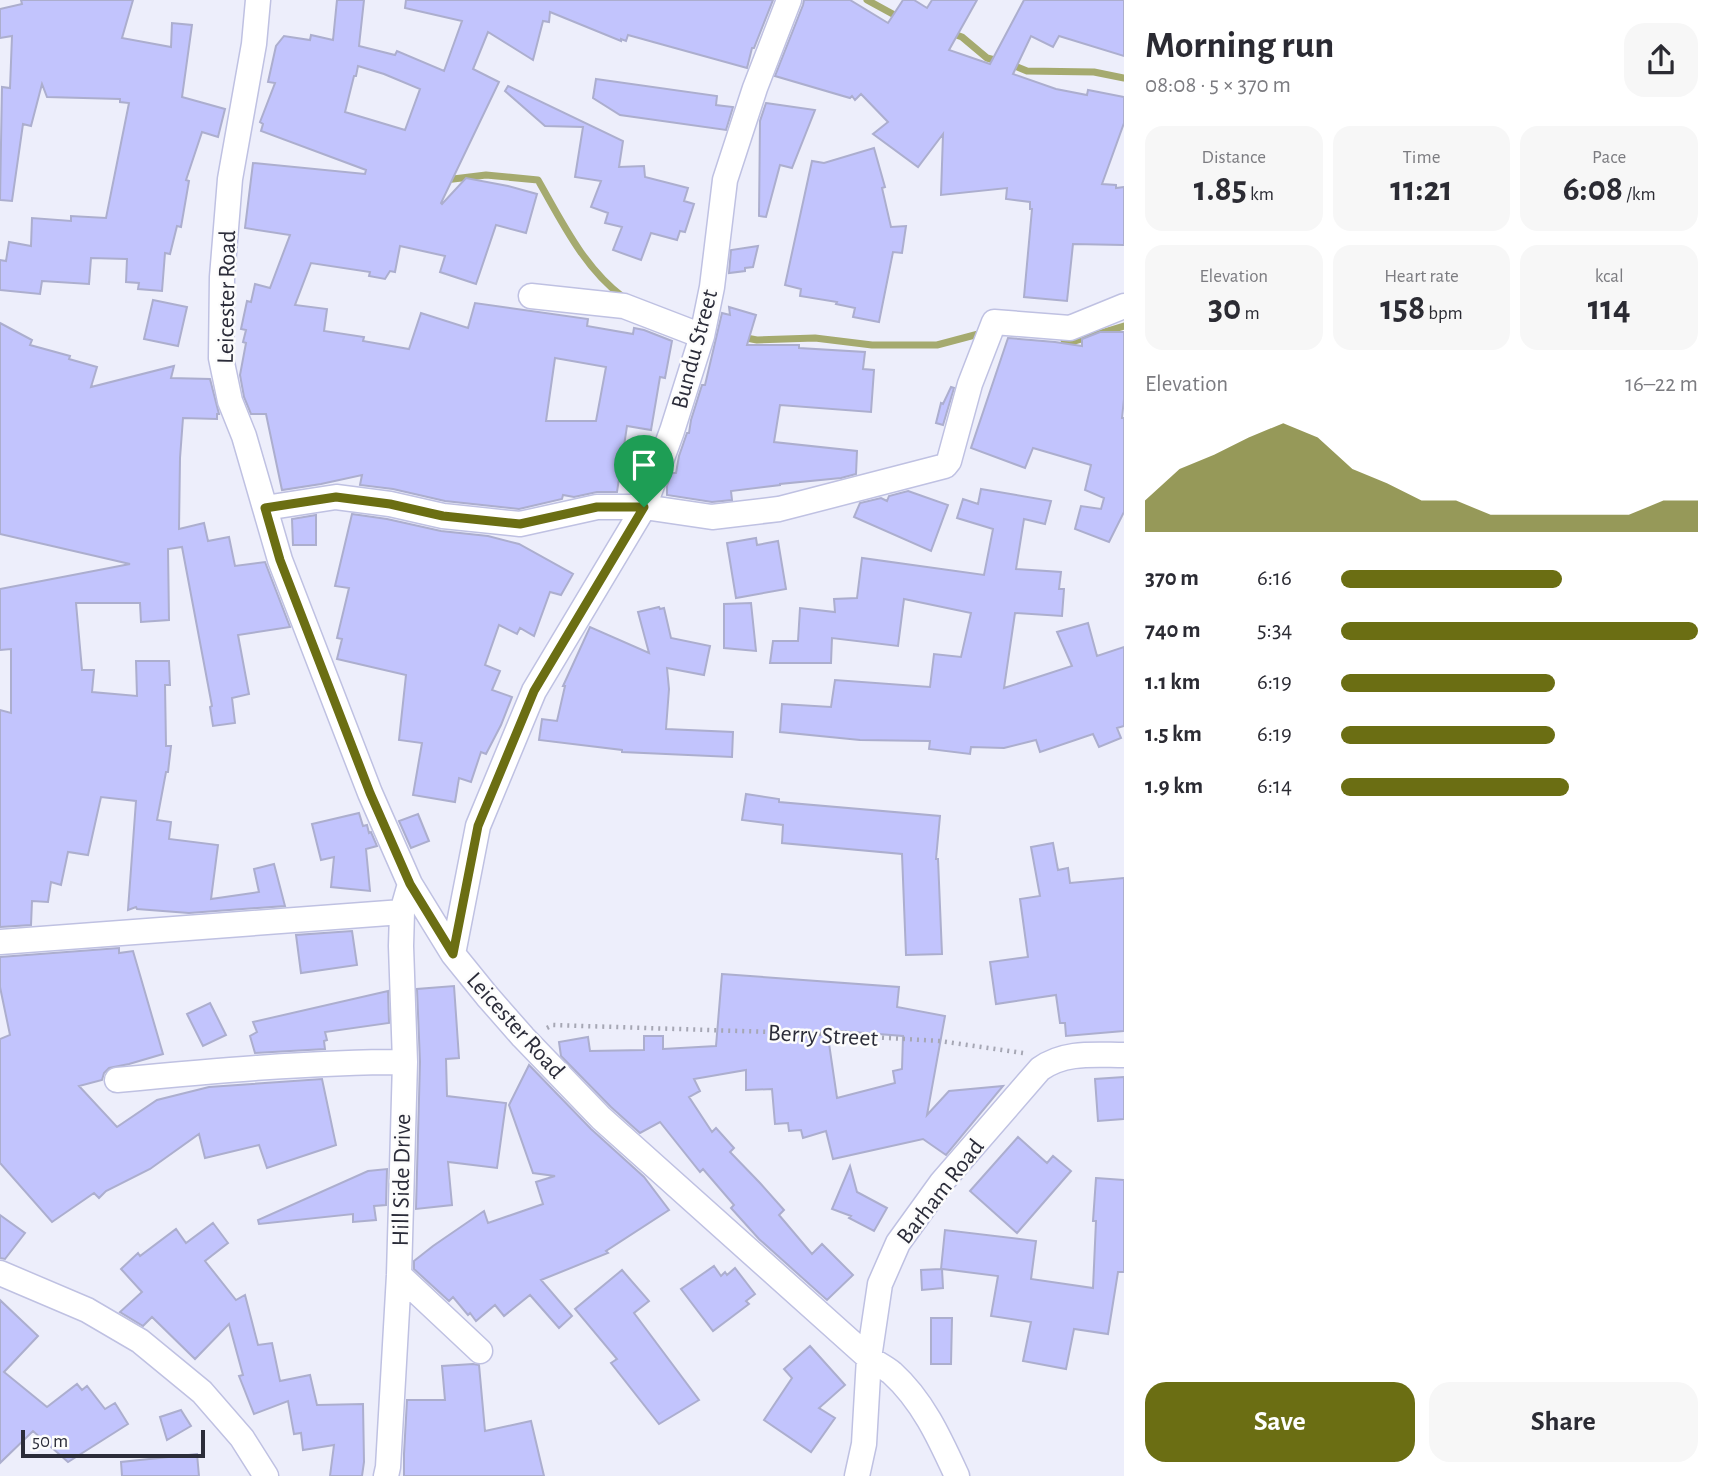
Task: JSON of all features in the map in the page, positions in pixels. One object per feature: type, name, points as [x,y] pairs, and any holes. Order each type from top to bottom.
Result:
[{"type":"street","name":"Leicester Road","points":[[258,0],[254,44],[230,179],[222,277],[221,358],[230,401],[244,436],[280,560],[370,793],[410,884],[453,954],[487,996],[601,1118],[869,1358],[891,1372],[905,1387],[931,1420],[957,1476]]},
{"type":"street","name":"Bundu Street","points":[[453,954],[478,826],[534,691],[644,507],[672,431],[702,336],[712,287],[725,180],[755,88],[789,0]]},
{"type":"street","points":[[531,296],[624,306],[702,336]]},
{"type":"street","points":[[265,508],[336,497],[390,504],[443,516],[520,524],[597,507],[644,507],[712,517],[779,509],[945,466],[949,461],[970,384],[994,322],[1070,328],[1124,306]]},
{"type":"street","name":"Hill Side Drive","points":[[386,1476],[399,1275],[405,1062],[401,912],[410,884]]},
{"type":"street","points":[[0,942],[401,912]]},
{"type":"street","points":[[1059,1058],[1075,1055],[1124,1055]]},
{"type":"street","name":"Barham Road","points":[[856,1476],[864,1444],[869,1358],[880,1284],[898,1243],[942,1182],[1031,1079],[1040,1069],[1059,1058]]},
{"type":"street","points":[[117,1080],[267,1066],[405,1062]]},
{"type":"street","points":[[0,1273],[87,1310],[140,1341],[202,1392],[242,1438],[266,1476]]},
{"type":"street","points":[[399,1275],[480,1351]]},
{"type":"path","name":"Berry Street","points":[[523,1037],[553,1025],[802,1033],[940,1041],[1059,1058]]},
{"type":"building","points":[[21,0],[133,0],[122,38],[171,47],[172,23],[192,25],[182,97],[225,109],[218,137],[202,132],[186,180],[189,181],[181,227],[177,226],[170,254],[165,253],[162,291],[138,289],[139,283],[126,282],[127,259],[91,258],[89,284],[42,281],[40,294],[0,290],[0,260],[6,261],[9,242],[31,246],[32,218],[71,221],[71,216],[106,218],[129,103],[120,102],[120,99],[47,97],[42,84],[31,126],[23,124],[12,201],[0,200],[2,87],[10,88],[12,36],[0,38],[0,9],[22,4]]},
{"type":"building","points":[[337,0],[364,0],[359,46],[395,55],[397,51],[444,71],[462,21],[405,8],[406,0],[773,0],[752,48],[747,68],[628,35],[626,41],[621,41],[550,12],[549,22],[543,21],[533,60],[488,32],[473,69],[499,82],[441,203],[466,178],[537,194],[526,233],[496,225],[476,284],[440,272],[445,256],[400,246],[395,272],[390,271],[385,279],[369,276],[370,272],[311,263],[295,305],[327,309],[324,331],[364,337],[363,341],[409,349],[421,313],[468,328],[475,303],[588,319],[587,326],[633,334],[634,328],[672,341],[665,378],[660,377],[651,430],[627,426],[617,492],[597,492],[574,497],[563,495],[562,499],[519,509],[445,501],[393,489],[360,485],[362,475],[282,490],[266,414],[251,414],[244,397],[240,375],[246,330],[241,329],[247,301],[251,302],[255,284],[270,288],[290,235],[245,228],[253,163],[365,174],[366,170],[261,131],[263,124],[260,122],[275,83],[268,82],[276,46],[284,36],[310,40],[311,35],[333,40]],"holes":[[[358,66],[420,89],[405,130],[345,112]],[[555,358],[606,367],[596,421],[546,421]]]},
{"type":"building","points":[[804,0],[850,0],[888,23],[903,0],[914,0],[927,8],[932,0],[977,0],[949,50],[990,64],[1024,0],[1124,0],[1124,56],[1059,36],[1053,47],[1031,36],[1013,74],[1056,89],[1087,95],[1088,90],[1124,97],[1124,123],[1102,184],[1124,187],[1124,245],[1073,244],[1067,301],[1024,297],[1032,209],[1030,202],[1006,199],[1007,188],[941,195],[943,134],[918,167],[873,134],[888,122],[861,94],[855,100],[852,96],[850,98],[775,76]]},
{"type":"building","points":[[596,79],[717,96],[716,105],[733,107],[726,130],[620,115],[593,98]]},
{"type":"building","points":[[508,86],[623,141],[619,167],[644,166],[645,177],[688,188],[684,201],[694,204],[685,232],[680,231],[677,240],[651,233],[641,260],[613,250],[622,227],[605,223],[608,213],[591,207],[601,181],[575,177],[583,127],[545,126],[505,91]]},
{"type":"building","points":[[766,103],[815,110],[792,168],[780,165],[766,217],[759,216],[760,121]]},
{"type":"building","points":[[874,148],[885,187],[882,188],[891,227],[906,226],[902,253],[893,252],[879,322],[853,317],[855,308],[800,296],[801,289],[785,285],[812,161],[824,163]]},
{"type":"building","points":[[758,246],[753,267],[729,273],[731,250]]},
{"type":"building","points":[[153,300],[187,307],[178,346],[144,339]]},
{"type":"building","points":[[729,307],[756,315],[747,345],[799,345],[799,348],[865,352],[863,369],[874,370],[871,412],[780,405],[774,442],[857,451],[856,474],[731,491],[732,500],[712,502],[667,495],[667,486],[672,473],[676,473],[702,385],[705,385],[722,313],[730,315]]},
{"type":"building","points":[[0,323],[32,340],[30,345],[97,367],[91,387],[174,366],[171,378],[210,379],[219,414],[217,419],[183,418],[179,529],[204,523],[208,541],[229,537],[235,566],[265,562],[290,627],[238,635],[249,694],[232,698],[235,723],[213,726],[212,706],[182,547],[168,549],[169,620],[141,622],[140,603],[76,603],[82,670],[94,670],[92,692],[137,696],[136,661],[169,661],[170,685],[165,685],[166,746],[171,746],[157,820],[171,822],[169,839],[218,845],[211,899],[259,892],[254,869],[274,864],[285,906],[189,913],[136,907],[128,910],[136,801],[101,797],[88,855],[68,852],[61,885],[51,882],[48,902],[32,901],[31,925],[0,927],[0,710],[11,713],[11,649],[0,650],[0,589],[130,564],[0,534]]},
{"type":"building","points":[[1100,332],[1124,332],[1124,512],[1109,542],[1075,529],[1081,506],[1101,509],[1104,498],[1085,490],[1091,465],[1033,448],[1025,468],[971,448],[1008,338],[1082,346],[1082,339]]},
{"type":"building","points":[[951,387],[954,388],[943,425],[936,423],[941,403],[943,404]]},
{"type":"building","points":[[981,489],[1051,501],[1045,524],[1024,519],[1016,569],[1061,572],[1059,589],[1064,589],[1062,616],[1015,613],[1004,688],[1072,666],[1057,632],[1088,623],[1097,656],[1124,647],[1124,726],[1117,728],[1121,738],[1099,747],[1093,734],[1040,752],[1036,740],[1004,748],[971,747],[970,754],[929,749],[930,741],[860,740],[780,732],[782,704],[831,707],[835,680],[930,687],[934,654],[961,657],[971,613],[904,599],[898,646],[832,638],[831,663],[770,663],[773,641],[798,641],[800,608],[835,612],[834,599],[857,598],[862,558],[984,575],[993,529],[957,518],[963,499],[978,504]]},
{"type":"building","points":[[908,491],[948,505],[931,551],[854,517],[860,503],[881,498],[887,501],[889,496]]},
{"type":"building","points":[[352,514],[441,531],[488,536],[519,544],[573,574],[561,595],[550,592],[534,636],[520,628],[517,634],[499,625],[485,665],[500,671],[492,690],[512,697],[486,754],[481,752],[471,782],[459,778],[455,802],[413,795],[422,743],[399,740],[406,675],[337,659],[342,639],[337,638],[349,588],[335,586]]},
{"type":"building","points":[[316,515],[316,545],[293,545],[292,519]]},
{"type":"building","points":[[756,538],[757,545],[778,541],[786,589],[736,598],[727,543]]},
{"type":"building","points":[[751,603],[756,651],[724,648],[724,604]]},
{"type":"building","points":[[664,608],[671,638],[710,646],[704,675],[667,668],[669,689],[666,729],[733,732],[732,757],[622,752],[539,740],[542,719],[557,721],[563,686],[590,627],[649,653],[638,612]]},
{"type":"building","points":[[746,794],[779,799],[779,802],[940,816],[936,859],[942,954],[906,955],[902,854],[782,843],[783,825],[742,820]]},
{"type":"building","points":[[359,813],[363,826],[367,825],[377,846],[366,849],[370,891],[331,887],[334,857],[321,860],[312,824]]},
{"type":"building","points":[[418,814],[429,841],[411,848],[399,821]]},
{"type":"building","points":[[1053,843],[1058,870],[1068,868],[1070,883],[1124,878],[1124,1031],[1066,1036],[1065,1023],[1060,1023],[1056,995],[996,1004],[990,962],[1028,957],[1020,899],[1040,896],[1031,847]]},
{"type":"building","points":[[352,931],[357,965],[301,973],[296,935]]},
{"type":"building","points":[[119,948],[119,953],[133,951],[163,1054],[109,1068],[102,1080],[79,1086],[117,1127],[157,1100],[209,1087],[322,1079],[336,1145],[267,1168],[259,1145],[205,1158],[199,1134],[150,1169],[106,1191],[99,1198],[94,1193],[52,1222],[0,1163],[0,1039],[10,1035],[0,987],[0,957]]},
{"type":"building","points":[[722,974],[899,987],[897,1007],[945,1016],[927,1115],[949,1091],[1003,1086],[946,1155],[923,1139],[833,1159],[826,1131],[803,1138],[801,1130],[789,1131],[788,1123],[775,1124],[772,1089],[746,1090],[746,1070],[694,1079],[700,1091],[689,1097],[712,1132],[716,1128],[734,1148],[730,1152],[784,1210],[779,1215],[812,1254],[822,1244],[853,1275],[827,1300],[759,1239],[731,1208],[734,1205],[703,1169],[700,1172],[660,1122],[640,1133],[561,1056],[559,1042],[588,1037],[590,1051],[644,1050],[644,1036],[663,1036],[663,1049],[716,1046]],"holes":[[[827,1030],[903,1036],[902,1069],[893,1071],[895,1083],[837,1098]]]},
{"type":"building","points":[[454,986],[459,1058],[446,1059],[447,1096],[506,1103],[497,1168],[448,1162],[452,1205],[416,1209],[420,1062],[417,989]]},
{"type":"building","points":[[388,991],[389,1023],[325,1032],[325,1049],[255,1053],[250,1036],[257,1032],[253,1022]]},
{"type":"building","points":[[210,1003],[226,1035],[203,1046],[187,1014]]},
{"type":"building","points":[[529,1065],[591,1129],[644,1177],[669,1210],[606,1251],[608,1253],[541,1280],[572,1316],[559,1328],[530,1295],[504,1316],[495,1305],[476,1321],[453,1297],[449,1301],[414,1269],[414,1261],[484,1211],[488,1223],[543,1204],[536,1182],[555,1176],[533,1173],[509,1105]]},
{"type":"building","points":[[1124,1077],[1124,1119],[1098,1121],[1095,1079]]},
{"type":"building","points":[[1018,1137],[1047,1163],[1053,1156],[1071,1171],[1017,1233],[970,1191]]},
{"type":"building","points":[[850,1166],[857,1192],[887,1208],[874,1231],[849,1218],[851,1216],[832,1209]]},
{"type":"building","points":[[387,1169],[386,1205],[374,1206],[376,1220],[353,1222],[353,1214],[259,1224],[258,1220],[368,1171]]},
{"type":"building","points":[[1096,1178],[1124,1180],[1124,1272],[1118,1272],[1108,1334],[1074,1329],[1066,1369],[1023,1361],[1031,1322],[991,1316],[998,1276],[942,1269],[943,1288],[922,1290],[921,1270],[941,1269],[945,1230],[1036,1241],[1031,1279],[1093,1288]]},
{"type":"building","points":[[0,1215],[25,1233],[5,1259],[0,1258]]},
{"type":"building","points":[[213,1223],[228,1243],[205,1261],[236,1300],[245,1295],[258,1345],[272,1343],[280,1381],[310,1375],[317,1405],[363,1404],[362,1476],[330,1476],[334,1445],[303,1450],[301,1433],[294,1434],[288,1401],[254,1414],[239,1376],[243,1375],[229,1324],[195,1359],[152,1317],[143,1326],[120,1312],[142,1292],[121,1269],[138,1253],[140,1256],[176,1229],[186,1243]]},
{"type":"building","points":[[714,1266],[721,1276],[725,1272],[727,1275],[735,1268],[755,1294],[746,1301],[749,1304],[713,1331],[681,1289]]},
{"type":"building","points":[[622,1270],[649,1301],[634,1313],[699,1400],[659,1424],[611,1363],[617,1359],[575,1309]]},
{"type":"building","points":[[0,1300],[38,1336],[4,1372],[47,1407],[77,1384],[82,1390],[87,1386],[105,1409],[115,1403],[128,1424],[68,1462],[33,1431],[0,1463]]},
{"type":"building","points":[[931,1318],[952,1318],[951,1364],[931,1364]]},
{"type":"building","points":[[810,1346],[845,1385],[819,1408],[835,1418],[811,1452],[764,1420],[792,1378],[784,1369]]},
{"type":"building","points":[[479,1365],[485,1431],[531,1421],[544,1476],[404,1476],[407,1400],[445,1400],[442,1366]]},
{"type":"building","points":[[181,1410],[191,1426],[167,1440],[160,1417]]},
{"type":"building","points":[[197,1454],[199,1476],[122,1476],[121,1462]]},
{"type":"waterway","points":[[867,0],[900,18]]},
{"type":"waterway","points":[[951,33],[962,37],[987,58],[1027,71],[1094,72],[1124,78]]},
{"type":"waterway","points":[[445,180],[486,175],[538,180],[585,258],[623,297]]},
{"type":"waterway","points":[[1062,331],[1065,344],[1124,326]]},
{"type":"waterway","points":[[741,337],[757,340],[815,338],[872,345],[937,345],[986,332]]},
{"type":"route","points":[[336,497],[390,504],[443,516],[520,524],[597,507],[644,507],[534,691],[478,826],[453,954],[410,884],[370,793],[280,560],[265,508],[336,497]]}]
